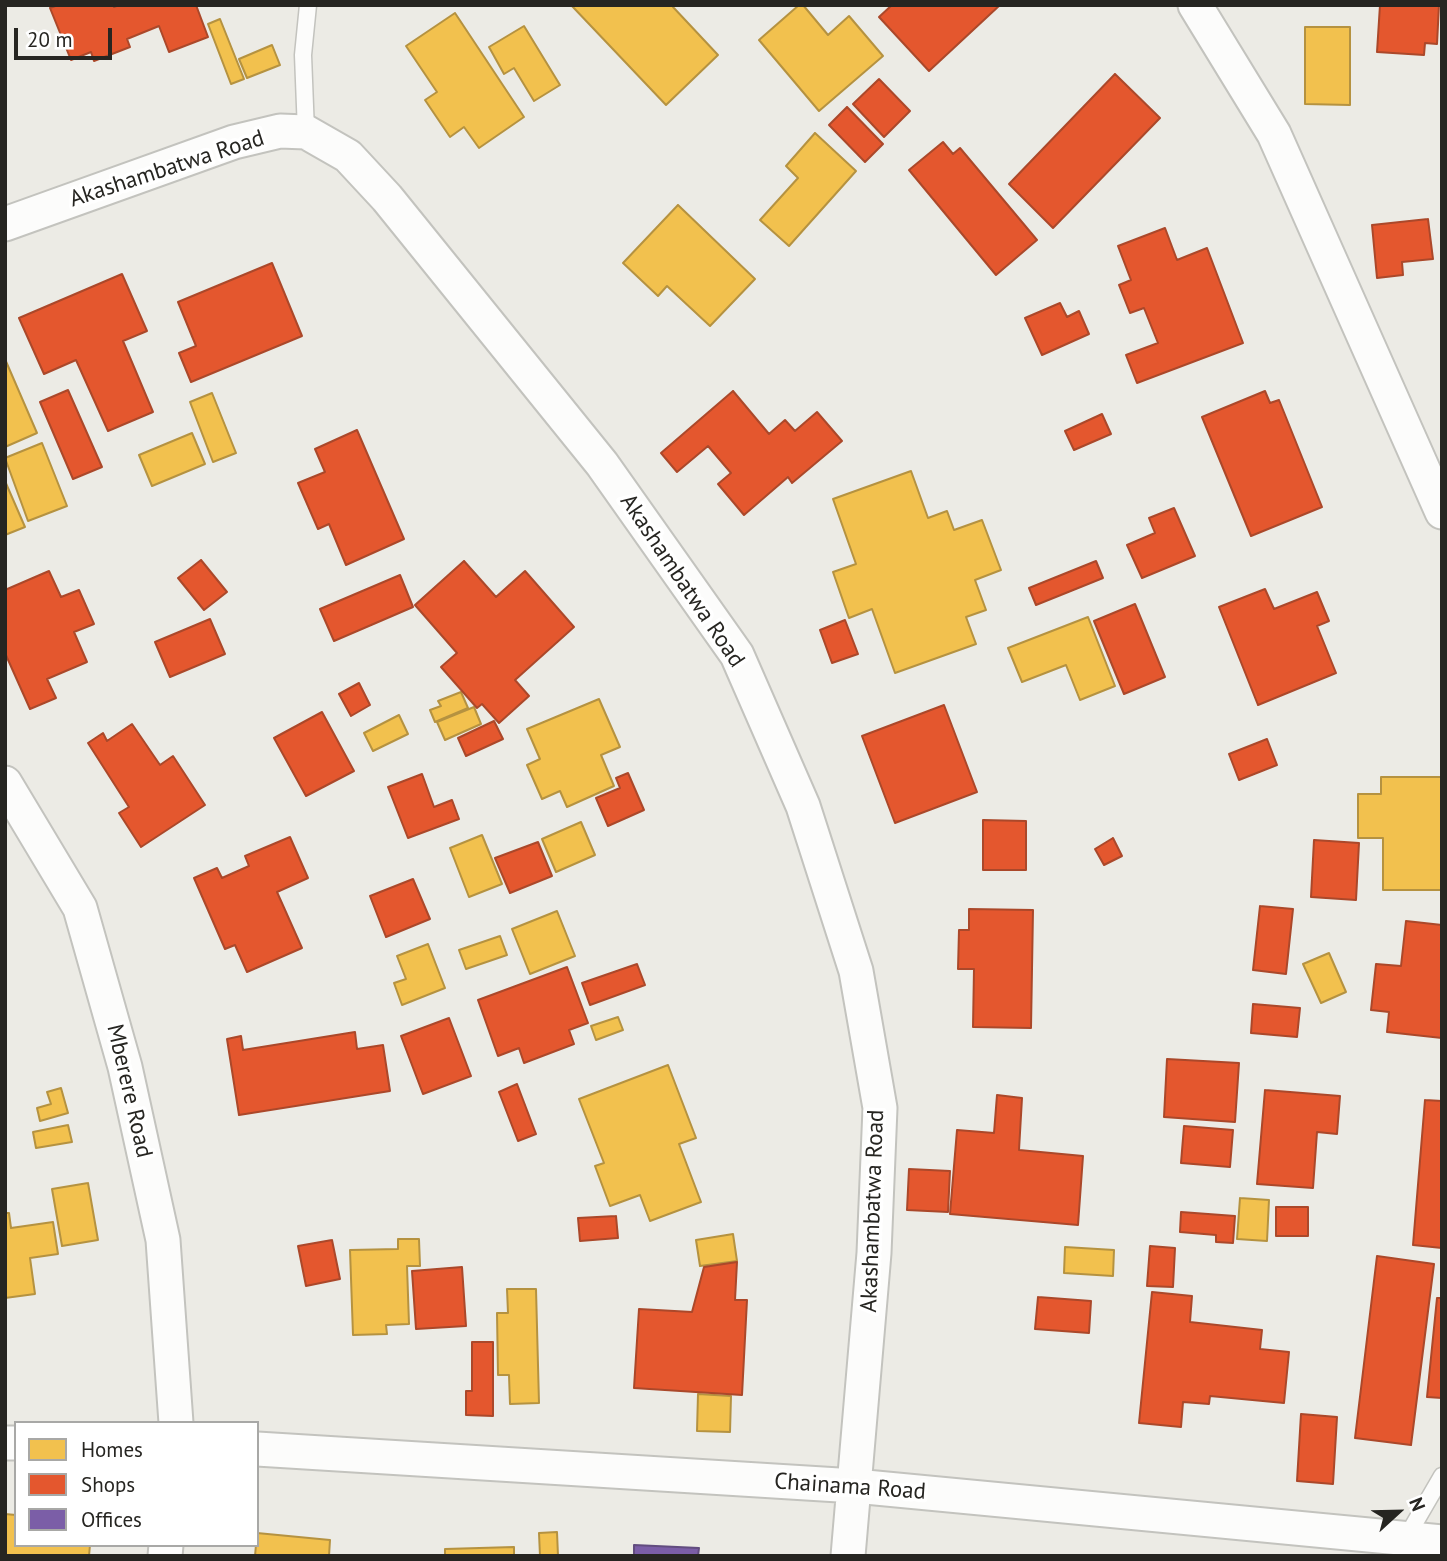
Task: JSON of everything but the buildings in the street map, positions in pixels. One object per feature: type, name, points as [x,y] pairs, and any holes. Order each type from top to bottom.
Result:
[{"type":"street","points":[[1195,5],[1274,134],[1442,512]]},
{"type":"street","name":"Akashambatwa Road","points":[[5,224],[234,142],[280,131],[306,132],[348,156],[387,198],[602,464],[737,655],[803,806],[856,971],[880,1108],[874,1253],[848,1556]]},
{"type":"street","name":"Mberere Road","points":[[5,783],[80,908],[125,1067],[163,1240],[176,1421]]},
{"type":"street","name":"Chainama Road","points":[[259,1449],[855,1486],[1442,1542]]},
{"type":"lane","points":[[306,132],[303,55],[309,5]]},
{"type":"lane","points":[[1406,1538],[1442,1476]]}]
